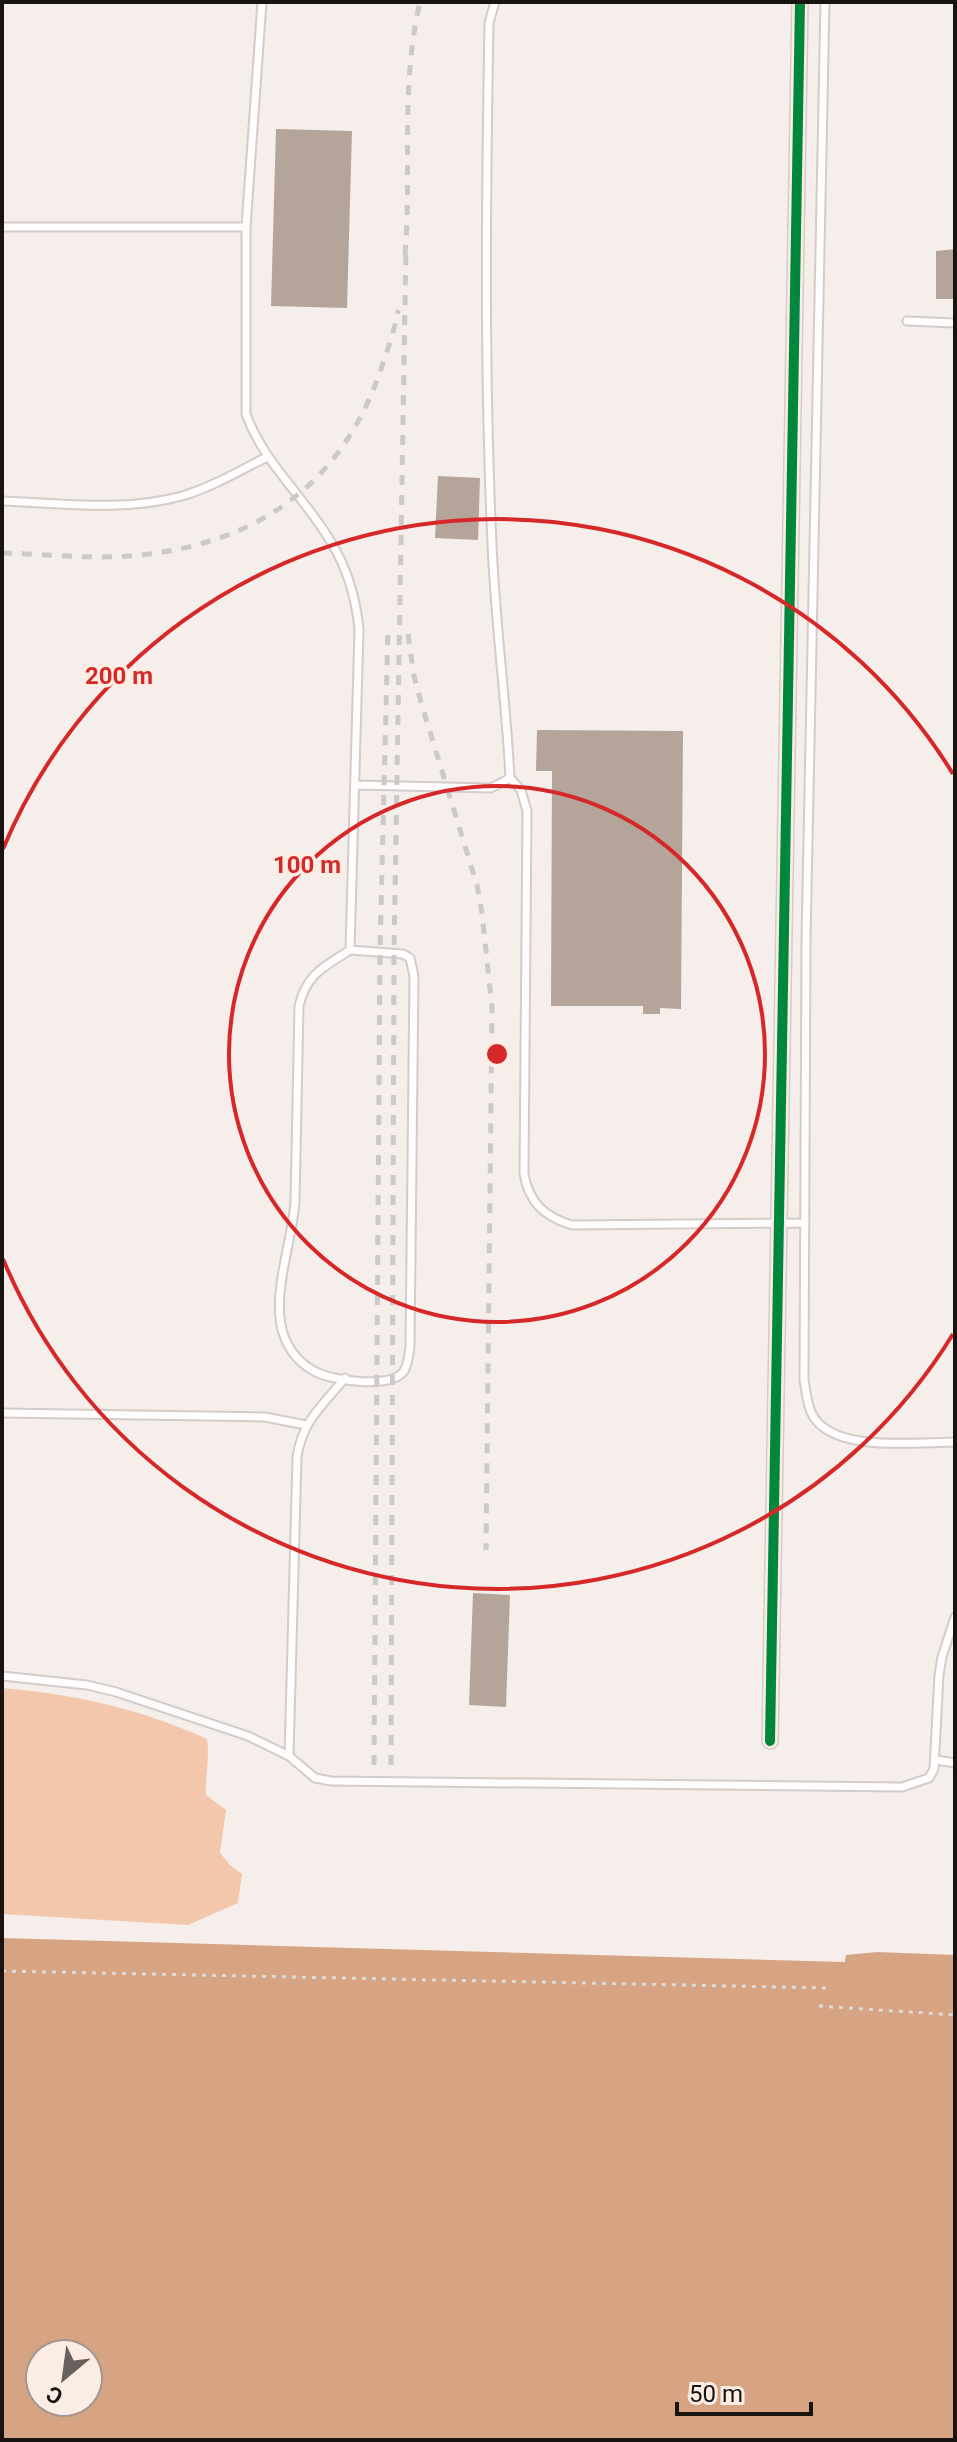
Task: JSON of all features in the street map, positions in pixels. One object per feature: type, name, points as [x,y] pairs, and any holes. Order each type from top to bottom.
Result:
[{"type":"street","points":[[770,1741],[800,2]]},
{"type":"lane","points":[[262,2],[246,227],[246,414],[267,457],[331,541],[357,604],[360,660],[350,950]]},
{"type":"lane","points":[[495,2],[489,23],[485,292],[492,547],[510,778],[521,790],[527,811],[524,1174],[531,1198],[548,1216],[572,1225],[805,1223]]},
{"type":"lane","points":[[825,2],[806,940],[804,1380],[810,1413],[831,1434],[855,1441],[955,1442]]},
{"type":"lane","points":[[2,227],[246,227]]},
{"type":"lane","points":[[907,321],[955,323]]},
{"type":"lane","points":[[2,501],[114,505],[159,501],[204,487],[267,457]]},
{"type":"lane","points":[[356,785],[491,788],[510,778]]},
{"type":"lane","points":[[350,950],[403,954],[410,958],[413,965],[408,1360],[403,1372],[391,1380],[376,1382],[318,1373],[298,1360],[289,1349],[279,1314],[281,1283],[295,1202],[299,1006],[303,989],[312,976],[350,950]]},
{"type":"lane","points":[[804,1285],[816,1284]]},
{"type":"lane","points":[[289,1756],[299,1437],[345,1378]]},
{"type":"lane","points":[[2,1413],[265,1417],[306,1425]]},
{"type":"lane","points":[[2,1676],[87,1685],[116,1692],[248,1736],[289,1756],[315,1778],[346,1782],[902,1787],[929,1778],[936,1760],[939,1675],[955,1617]]},
{"type":"lane","points":[[936,1760],[955,1763]]},
{"type":"path","points":[[2,1971],[828,1988]]},
{"type":"path","points":[[819,2006],[955,2015]]},
{"type":"shaded area","points":[[2,1688],[107,1704],[158,1719],[207,1739],[206,1795],[226,1810],[220,1853],[242,1874],[238,1903],[188,1925],[2,1914]]},
{"type":"shaded area","points":[[2,1938],[845,1962],[846,1955],[877,1952],[955,1955],[955,2440],[2,2440]]},
{"type":"building","points":[[276,129],[352,131],[347,308],[271,306]]},
{"type":"building","points":[[955,249],[955,299],[936,299],[936,251]]},
{"type":"building","points":[[438,476],[480,478],[478,540],[435,538]]},
{"type":"building","points":[[537,730],[683,731],[681,1009],[660,1008],[660,1014],[643,1014],[643,1006],[551,1006],[552,771],[536,771]]},
{"type":"building","points":[[473,1593],[510,1595],[506,1707],[469,1705]]},
{"type":"railway","points":[[405,255],[408,97],[420,2]]},
{"type":"railway","points":[[391,1765],[394,953],[406,245]]},
{"type":"railway","points":[[2,553],[130,556],[175,550],[217,539],[255,523],[289,502],[319,475],[345,443],[366,406],[394,330],[398,310]]},
{"type":"railway","points":[[374,1765],[380,951],[388,626]]},
{"type":"railway","points":[[408,634],[422,706],[477,885],[492,1008],[486,1550]]},
{"type":"cycle path","points":[[770,1741],[800,2]]}]
